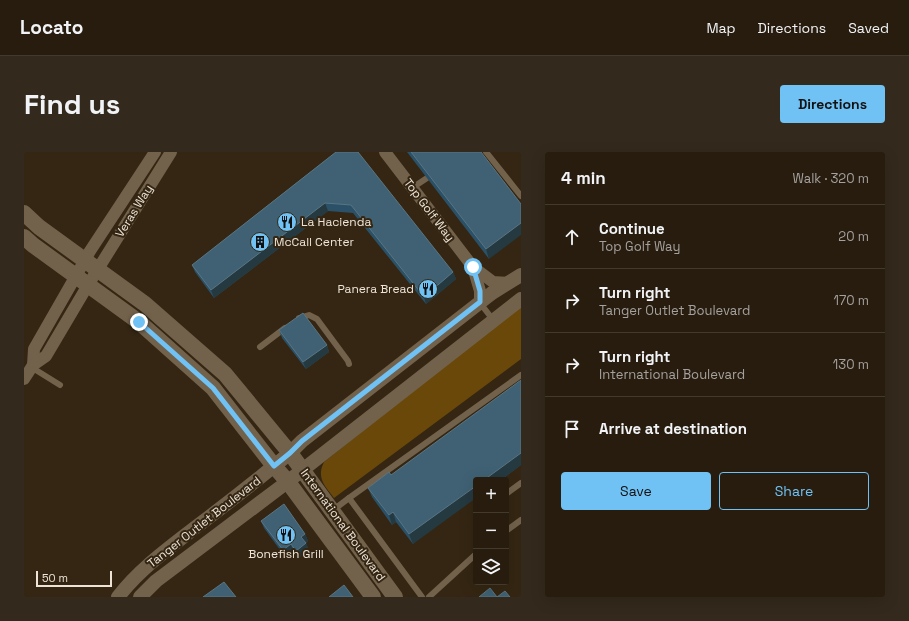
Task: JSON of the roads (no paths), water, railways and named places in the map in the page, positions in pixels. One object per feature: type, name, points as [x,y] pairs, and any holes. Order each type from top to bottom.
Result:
[{"type":"main road","name":"International Boulevard","points":[[24,213],[39,227],[145,304],[224,374],[290,453],[395,597]]},
{"type":"main road","name":"International Boulevard","points":[[24,237],[139,322],[213,388],[288,482],[373,597]]},
{"type":"street","name":"Veras Way","points":[[155,152],[90,251],[92,265],[103,260],[171,152]]},
{"type":"street","name":"Top Golf Way","points":[[384,152],[473,267],[493,282],[508,283]]},
{"type":"street","points":[[24,379],[32,366],[46,356],[82,281],[92,265]]},
{"type":"street","name":"Top Golf Way","points":[[473,267],[480,291],[480,302]]},
{"type":"street","name":"Tanger Outlet Boulevard","points":[[118,597],[144,568],[274,466],[302,441],[480,302],[521,275]]},
{"type":"street","name":"Tanger Outlet Boulevard","points":[[140,597],[156,581],[288,482],[521,299]]},
{"type":"lane","points":[[486,152],[521,196]]},
{"type":"lane","points":[[412,188],[427,178]]},
{"type":"lane","points":[[480,302],[494,321]]},
{"type":"lane","points":[[260,347],[299,318],[309,315],[317,319],[349,364]]},
{"type":"lane","points":[[32,366],[60,385]]},
{"type":"lane","points":[[332,511],[521,375]]},
{"type":"lane","points":[[509,492],[521,483]]},
{"type":"lane","points":[[349,498],[422,597]]},
{"type":"lane","points":[[509,529],[521,520]]},
{"type":"lane","points":[[429,597],[473,557]]},
{"type":"place","name":"La Hacienda","points":[[287,222]]},
{"type":"place","name":"McCall Center","points":[[260,242]]},
{"type":"place","name":"Panera Bread","points":[[428,289]]},
{"type":"place","name":"Bonefish Grill","points":[[286,535]]}]
